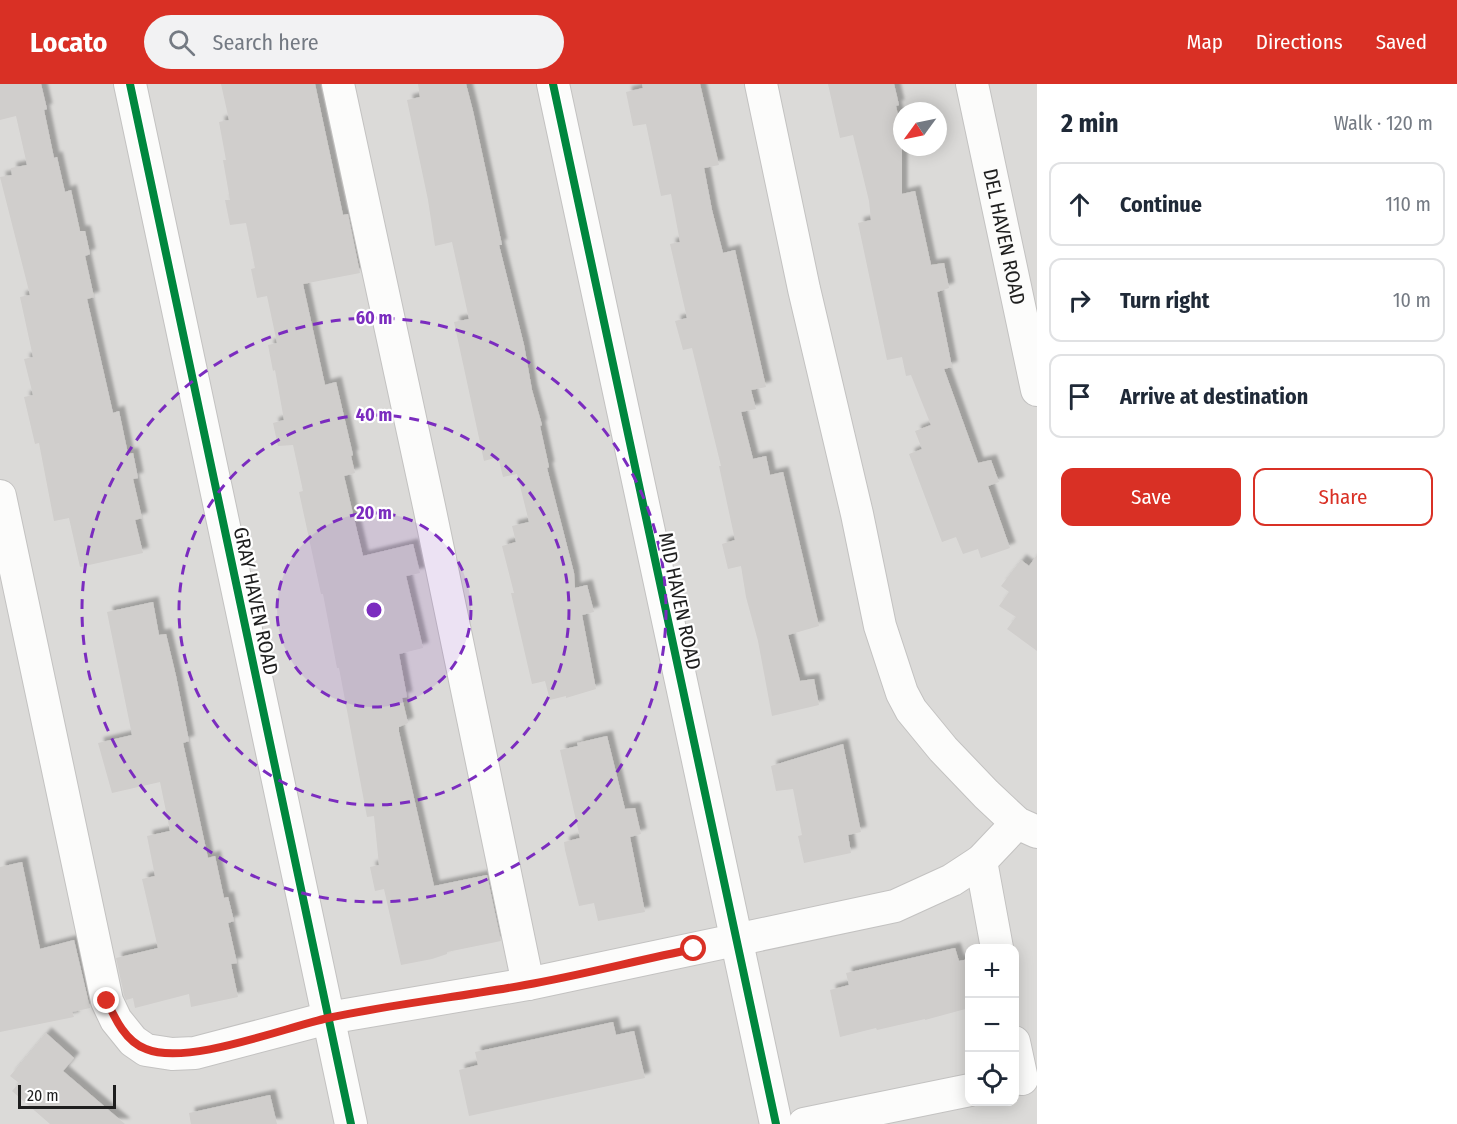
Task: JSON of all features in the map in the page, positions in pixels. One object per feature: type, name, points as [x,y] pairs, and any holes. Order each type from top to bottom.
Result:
[{"type":"street","name":"GRAY HAVEN ROAD","points":[[130,84],[351,1124]]},
{"type":"street","points":[[338,84],[429,506],[528,984]]},
{"type":"street","name":"MID HAVEN ROAD","points":[[553,84],[776,1124]]},
{"type":"street","points":[[0,496],[105,989],[116,1020],[133,1041],[146,1050],[172,1054],[195,1053],[328,1018],[528,984],[895,906],[952,880],[1027,828],[986,795],[943,749],[911,710],[898,682],[880,626],[857,514],[804,289],[761,84]]},
{"type":"street","name":"DEL HAVEN ROAD","points":[[972,84],[1037,390]]},
{"type":"street","points":[[981,861],[996,944]]},
{"type":"street","points":[[1017,1052],[1024,1078]]},
{"type":"street","points":[[804,1124],[965,1091]]},
{"type":"shaded area","points":[[0,84],[1037,84],[1037,1124],[0,1124]]},
{"type":"building","points":[[0,84],[41,84],[54,158],[57,157],[65,192],[71,190],[80,231],[85,231],[90,254],[85,256],[94,297],[87,299],[113,413],[119,411],[128,454],[133,453],[138,478],[133,479],[142,518],[135,520],[143,553],[80,567],[69,518],[54,521],[39,443],[35,444],[24,397],[33,395],[24,359],[33,357],[20,297],[30,295],[0,177],[12,175],[11,168],[27,165],[16,116],[0,120]]},
{"type":"building","points":[[221,84],[315,84],[343,215],[348,214],[360,273],[303,284],[325,385],[336,382],[353,455],[351,456],[355,473],[344,476],[363,556],[413,544],[420,573],[406,576],[423,648],[399,654],[407,697],[402,698],[408,723],[399,727],[399,732],[434,886],[487,875],[501,941],[447,952],[447,954],[432,959],[401,965],[384,889],[375,891],[370,867],[379,865],[374,816],[367,817],[339,668],[337,668],[323,594],[321,594],[299,492],[303,491],[293,445],[278,446],[273,423],[284,420],[268,345],[277,343],[267,296],[257,298],[251,269],[255,268],[246,223],[230,225],[225,200],[230,200],[219,122],[229,120]]},
{"type":"building","points":[[418,84],[466,84],[502,245],[499,245],[542,425],[540,426],[549,467],[547,468],[574,573],[575,588],[587,585],[594,612],[582,615],[596,689],[566,698],[566,696],[550,700],[545,681],[532,684],[502,546],[516,542],[512,526],[529,522],[517,474],[503,477],[498,457],[484,461],[454,322],[469,319],[452,242],[435,246],[407,100],[420,97]]},
{"type":"building","points":[[642,84],[700,84],[719,165],[704,168],[712,210],[723,253],[735,250],[766,387],[751,390],[756,409],[741,412],[753,459],[766,456],[770,475],[783,472],[819,626],[788,635],[800,681],[814,679],[819,705],[772,716],[741,566],[728,569],[722,544],[735,540],[719,466],[721,466],[692,348],[683,350],[675,321],[687,318],[670,244],[680,242],[671,194],[661,196],[646,124],[633,126],[626,92],[643,88]]},
{"type":"building","points":[[828,84],[894,84],[898,102],[893,102],[893,156],[902,156],[902,194],[915,191],[931,265],[944,263],[949,288],[937,292],[952,367],[944,369],[978,463],[991,460],[999,482],[988,486],[1010,548],[981,558],[978,549],[963,554],[956,537],[942,542],[909,454],[922,449],[915,431],[931,425],[911,375],[906,376],[902,357],[887,360],[858,223],[871,220],[869,201],[853,135],[840,138]]},
{"type":"building","points":[[1037,555],[1037,651],[1007,629],[1016,617],[999,606],[1009,592],[1001,586],[1021,560],[1029,566]]},
{"type":"building","points":[[153,602],[159,635],[166,634],[176,676],[189,741],[183,743],[208,858],[215,856],[224,898],[228,897],[234,921],[228,923],[237,963],[231,964],[238,997],[191,1007],[189,994],[135,1008],[133,998],[126,1000],[124,995],[116,958],[158,948],[142,879],[155,876],[147,836],[170,831],[160,782],[112,793],[98,743],[132,735],[107,612]]},
{"type":"building","points":[[607,736],[625,809],[635,808],[641,834],[630,837],[645,912],[598,921],[594,903],[579,906],[565,850],[564,842],[580,838],[560,750],[578,746],[577,743]]},
{"type":"building","points":[[843,744],[861,832],[848,835],[851,853],[804,863],[798,836],[802,835],[793,789],[776,791],[771,766]]},
{"type":"building","points":[[22,862],[40,949],[74,940],[90,1008],[72,1012],[74,1017],[0,1032],[0,867]]},
{"type":"building","points":[[955,948],[959,961],[965,960],[965,1009],[925,1020],[840,1037],[830,990],[849,985],[846,973]]},
{"type":"building","points":[[613,1022],[616,1035],[634,1031],[645,1078],[469,1116],[459,1070],[478,1065],[475,1052]]},
{"type":"building","points":[[46,1033],[74,1058],[63,1071],[125,1124],[50,1124],[12,1091],[19,1083],[10,1076]]},
{"type":"building","points":[[270,1095],[277,1124],[191,1124],[189,1113]]},
{"type":"cycle path","points":[[130,84],[351,1124]]},
{"type":"cycle path","points":[[553,84],[776,1124]]},
{"type":"route","points":[[107,1001],[116,1020],[133,1041],[146,1050],[172,1054],[195,1053],[328,1018],[528,984],[694,949]]}]
